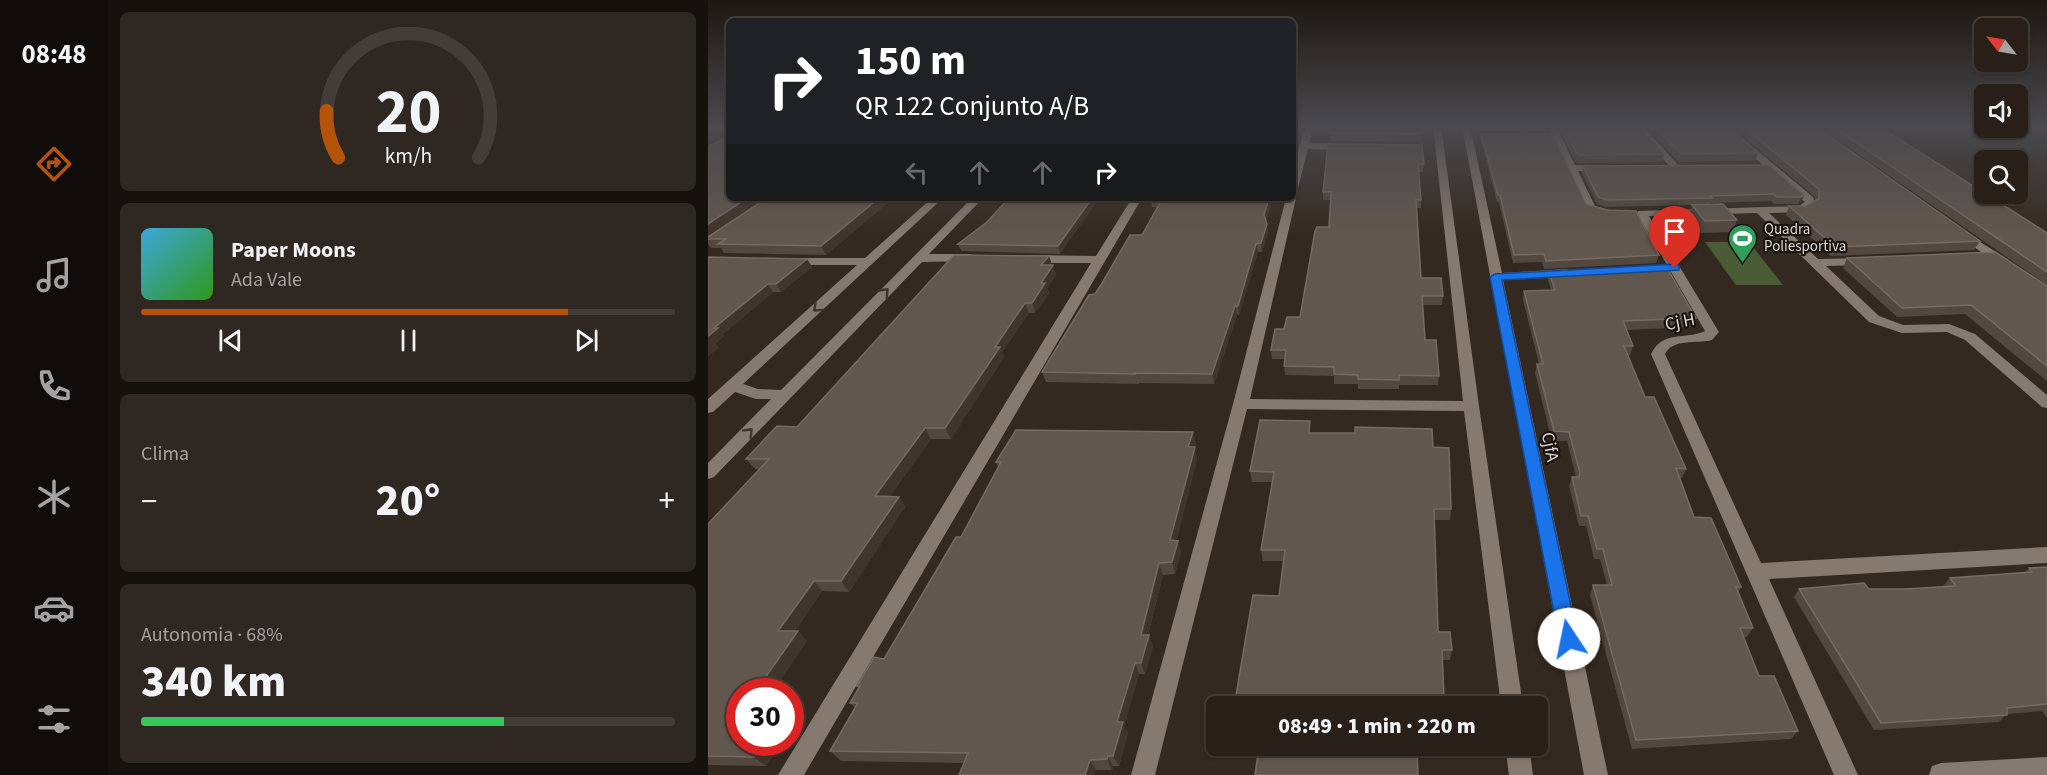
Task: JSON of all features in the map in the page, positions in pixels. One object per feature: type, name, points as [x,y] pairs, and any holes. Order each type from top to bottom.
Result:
[{"type":"street","points":[[1436,162],[1511,696]]},
{"type":"street","name":"CjfA","points":[[1476,162],[1495,277],[1596,775]]},
{"type":"street","points":[[1568,162],[1591,208],[1613,212]]},
{"type":"street","points":[[1672,162],[1676,167]]},
{"type":"street","name":"Cj H","points":[[1760,162],[1809,199],[1810,203],[1807,208],[1637,213],[1669,268],[1712,332],[1707,337],[1666,342],[1660,347],[1658,354],[1846,775]]},
{"type":"street","points":[[1664,167],[1687,167]]},
{"type":"street","points":[[1571,168],[1617,168]]},
{"type":"street","points":[[708,408],[935,201]]},
{"type":"street","points":[[708,473],[975,201]]},
{"type":"street","points":[[790,775],[1135,201]]},
{"type":"street","points":[[1143,775],[1241,404],[1290,201]]},
{"type":"street","points":[[1761,211],[1875,319],[1902,329],[1949,328],[1970,337],[2047,403]]},
{"type":"street","points":[[1954,228],[2011,268]]},
{"type":"street","points":[[1970,256],[1993,255]]},
{"type":"street","points":[[918,258],[986,258]]},
{"type":"street","points":[[1020,259],[1099,260]]},
{"type":"street","points":[[777,260],[869,262]]},
{"type":"street","points":[[1816,263],[1875,260]]},
{"type":"street","points":[[1495,277],[1579,273]]},
{"type":"street","points":[[732,385],[756,394],[785,395]]},
{"type":"street","points":[[1241,404],[1471,406]]},
{"type":"street","points":[[1755,572],[2047,555]]},
{"type":"street","points":[[1518,756],[1521,775]]},
{"type":"street","points":[[1941,775],[2047,769]]},
{"type":"green space","name":"Quadra Poliesportiva","points":[[1705,242],[1749,242],[1783,285],[1736,285]]},
{"type":"building","points":[[708,162],[726,162],[726,201],[742,201],[708,224]]},
{"type":"building","points":[[1326,162],[1424,162],[1424,164],[1418,164],[1421,200],[1416,200],[1421,278],[1441,278],[1443,296],[1422,296],[1425,340],[1436,340],[1439,376],[1399,375],[1399,380],[1358,379],[1358,375],[1334,374],[1334,367],[1284,366],[1286,350],[1271,350],[1275,329],[1284,329],[1287,317],[1300,317],[1315,231],[1317,227],[1329,227],[1331,192],[1323,192]]},
{"type":"building","points":[[1489,162],[1566,162],[1586,204],[1606,210],[1636,211],[1659,255],[1546,261],[1544,254],[1514,255],[1500,195],[1498,195]]},
{"type":"building","points":[[1786,162],[1867,162],[1980,241],[1835,247],[1789,206],[1805,206],[1819,199],[1819,189]]},
{"type":"building","points":[[1885,162],[1936,162],[1974,187],[1974,204],[2001,204],[2047,233],[2047,272]]},
{"type":"building","points":[[1769,165],[1804,195],[1801,197],[1777,197],[1773,194],[1607,200],[1598,197],[1583,166]]},
{"type":"building","points":[[762,201],[875,201],[821,246],[718,244],[726,239],[708,239]]},
{"type":"building","points":[[1006,201],[1090,201],[1058,246],[958,244],[987,222]]},
{"type":"building","points":[[1161,201],[1268,201],[1264,215],[1267,224],[1261,243],[1256,244],[1238,306],[1235,306],[1212,374],[1042,372],[1089,295],[1095,294],[1101,285],[1130,235],[1142,235]]},
{"type":"building","points":[[1723,204],[1737,220],[1705,221],[1692,205]]},
{"type":"building","points":[[1995,252],[2047,286],[2047,366],[1971,305],[1902,308],[1847,258]]},
{"type":"building","points":[[954,255],[1049,256],[1041,265],[1053,265],[1041,283],[1045,283],[1032,303],[1025,303],[995,347],[1000,347],[945,428],[925,428],[875,496],[899,497],[841,581],[814,581],[778,631],[798,631],[765,678],[726,678],[726,756],[754,757],[708,756],[708,524],[769,459],[746,459],[777,426],[797,427]]},
{"type":"building","points":[[708,257],[807,259],[776,284],[768,284],[714,328],[718,328],[708,336]]},
{"type":"building","points":[[1666,266],[1696,318],[1623,321],[1633,346],[1624,346],[1645,397],[1654,397],[1686,469],[1676,468],[1694,517],[1711,518],[1741,587],[1736,587],[1753,628],[1740,628],[1759,676],[1774,676],[1798,731],[1636,740],[1593,585],[1612,585],[1603,549],[1597,549],[1588,516],[1581,516],[1572,477],[1579,477],[1580,473],[1569,432],[1554,431],[1537,364],[1543,364],[1524,291],[1555,290],[1549,272]]},
{"type":"building","points":[[1260,420],[1310,421],[1309,433],[1355,433],[1355,427],[1432,429],[1433,447],[1449,448],[1451,509],[1434,509],[1438,630],[1439,632],[1450,632],[1452,650],[1442,650],[1444,696],[1236,696],[1253,595],[1279,596],[1285,550],[1261,550],[1274,472],[1250,471]]},
{"type":"building","points":[[1016,430],[1193,432],[1188,447],[1195,447],[1170,540],[1178,541],[1172,562],[1159,563],[1141,635],[1149,635],[1141,663],[1135,663],[1117,722],[1123,722],[1113,756],[1108,756],[1107,759],[1090,760],[1085,775],[959,775],[968,753],[830,751],[858,703],[850,703],[860,686],[857,686],[874,657],[884,659],[956,537],[961,537],[1001,462],[996,462]]},
{"type":"building","points":[[2047,567],[2047,704],[2007,708],[2007,715],[1881,723],[1799,589],[1864,583],[1869,589],[1956,586],[1950,578],[2032,572],[2029,568]]},
{"type":"building","points":[[1258,756],[1417,756],[1418,775],[1255,775]]},
{"type":"place","name":"Quadra Poliesportiva","points":[[1743,264]]},
{"type":"route","points":[[1569,639],[1495,277],[1675,268]]}]
